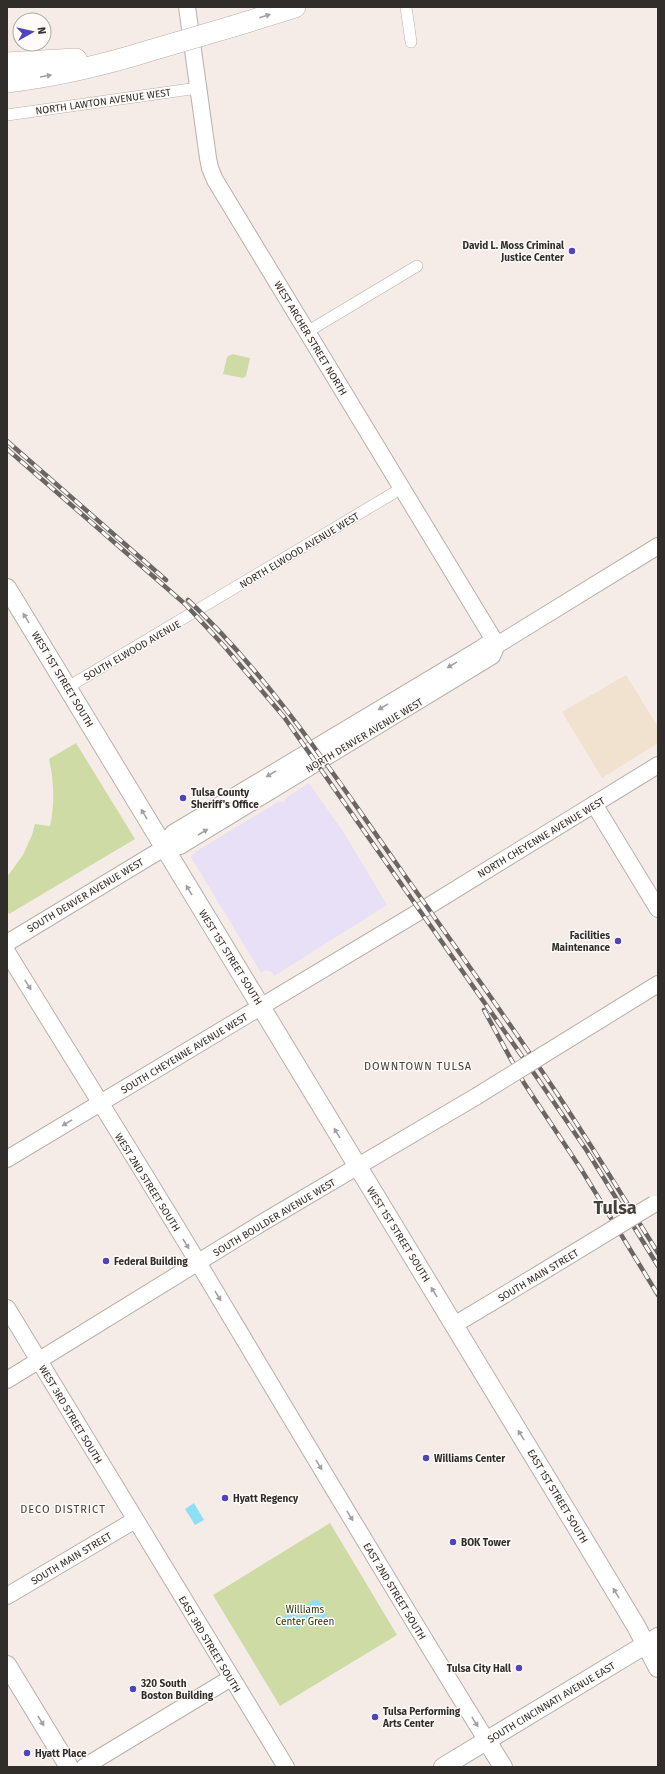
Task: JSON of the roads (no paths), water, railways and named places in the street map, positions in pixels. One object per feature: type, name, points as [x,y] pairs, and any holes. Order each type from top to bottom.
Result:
[{"type":"highway","points":[[7,82],[70,72],[132,56],[295,7]]},
{"type":"highway","points":[[7,63],[132,56]]},
{"type":"main road","name":"WEST 1ST STREET SOUTH","points":[[7,588],[454,1326]]},
{"type":"main road","name":"EAST 1ST STREET SOUTH","points":[[454,1326],[636,1626],[652,1641],[658,1668]]},
{"type":"main road","name":"SOUTH CINCINNATI AVENUE EAST","points":[[443,1767],[652,1641]]},
{"type":"main road","points":[[7,1665],[69,1767]]},
{"type":"main road","name":"EAST 2ND STREET SOUTH","points":[[487,1741],[503,1767]]},
{"type":"street","name":"WEST ARCHER STREET NORTH","points":[[187,7],[210,168],[215,180],[497,645]]},
{"type":"street","points":[[406,7],[411,42]]},
{"type":"street","name":"NORTH LAWTON AVENUE WEST","points":[[7,114],[198,88]]},
{"type":"street","points":[[307,332],[417,266]]},
{"type":"street","name":"NORTH ELWOOD AVENUE WEST","points":[[196,612],[402,488]]},
{"type":"street","name":"NORTH DENVER AVENUE WEST","points":[[222,812],[492,656],[497,645],[657,548]]},
{"type":"street","name":"SOUTH ELWOOD AVENUE","points":[[68,687],[196,612]]},
{"type":"street","name":"NORTH CHEYENNE AVENUE WEST","points":[[423,909],[658,765]]},
{"type":"street","points":[[594,804],[658,909]]},
{"type":"street","name":"SOUTH DENVER AVENUE WEST","points":[[7,943],[164,848],[180,846],[222,812]]},
{"type":"street","name":"SOUTH CHEYENNE AVENUE WEST","points":[[7,1159],[423,909]]},
{"type":"street","name":"WEST 2ND STREET SOUTH","points":[[7,952],[198,1263],[288,1413]]},
{"type":"street","name":"SOUTH BOULDER AVENUE WEST","points":[[7,1380],[357,1166],[543,1056],[658,984]]},
{"type":"street","name":"SOUTH MAIN STREET","points":[[454,1326],[658,1201]]},
{"type":"street","name":"WEST 3RD STREET SOUTH","points":[[7,1308],[135,1520]]},
{"type":"street","name":"EAST 2ND STREET SOUTH","points":[[288,1413],[388,1577],[440,1666],[487,1741]]},
{"type":"street","name":"SOUTH MAIN STREET","points":[[7,1596],[135,1520]]},
{"type":"street","name":"EAST 3RD STREET SOUTH","points":[[135,1520],[286,1767]]},
{"type":"street","points":[[84,1767],[231,1678]]},
{"type":"water","points":[[194,1503],[204,1520],[195,1525],[185,1509]]},
{"type":"water","points":[[314,1600],[320,1601],[327,1615],[323,1618],[315,1616],[303,1622],[297,1629],[290,1626],[286,1629],[280,1619],[291,1613],[301,1617],[305,1615],[308,1604]]},
{"type":"railway","points":[[7,441],[166,580]]},
{"type":"railway","points":[[7,449],[185,604],[224,646],[284,717],[538,1079],[587,1151],[658,1266]]},
{"type":"railway","points":[[188,600],[246,661],[273,693],[324,760],[535,1061],[594,1150],[658,1253]]},
{"type":"railway","points":[[484,1010],[524,1083],[581,1169],[658,1295]]},
{"type":"place","name":"David L. Moss Criminal Justice Center","points":[[572,251]]},
{"type":"place","name":"Tulsa County Sheriff's Office","points":[[183,798]]},
{"type":"place","name":"Facilities Maintenance","points":[[618,941]]},
{"type":"place","name":"Federal Building","points":[[106,1261]]},
{"type":"place","name":"Williams Center","points":[[426,1458]]},
{"type":"place","name":"Hyatt Regency","points":[[225,1498]]},
{"type":"place","name":"BOK Tower","points":[[453,1542]]},
{"type":"place","name":"Tulsa City Hall","points":[[519,1668]]},
{"type":"place","name":"320 South Boston Building","points":[[133,1689]]},
{"type":"place","name":"Tulsa Performing Arts Center","points":[[375,1717]]},
{"type":"place","name":"Hyatt Place","points":[[27,1753]]},
{"type":"district","name":"DOWNTOWN TULSA","points":[[418,1066]]},
{"type":"district","name":"Tulsa","points":[[615,1208]]},
{"type":"district","name":"DECO DISTRICT","points":[[63,1509]]},
{"type":"park label","name":"Williams Center Green","points":[[305,1614]]}]
